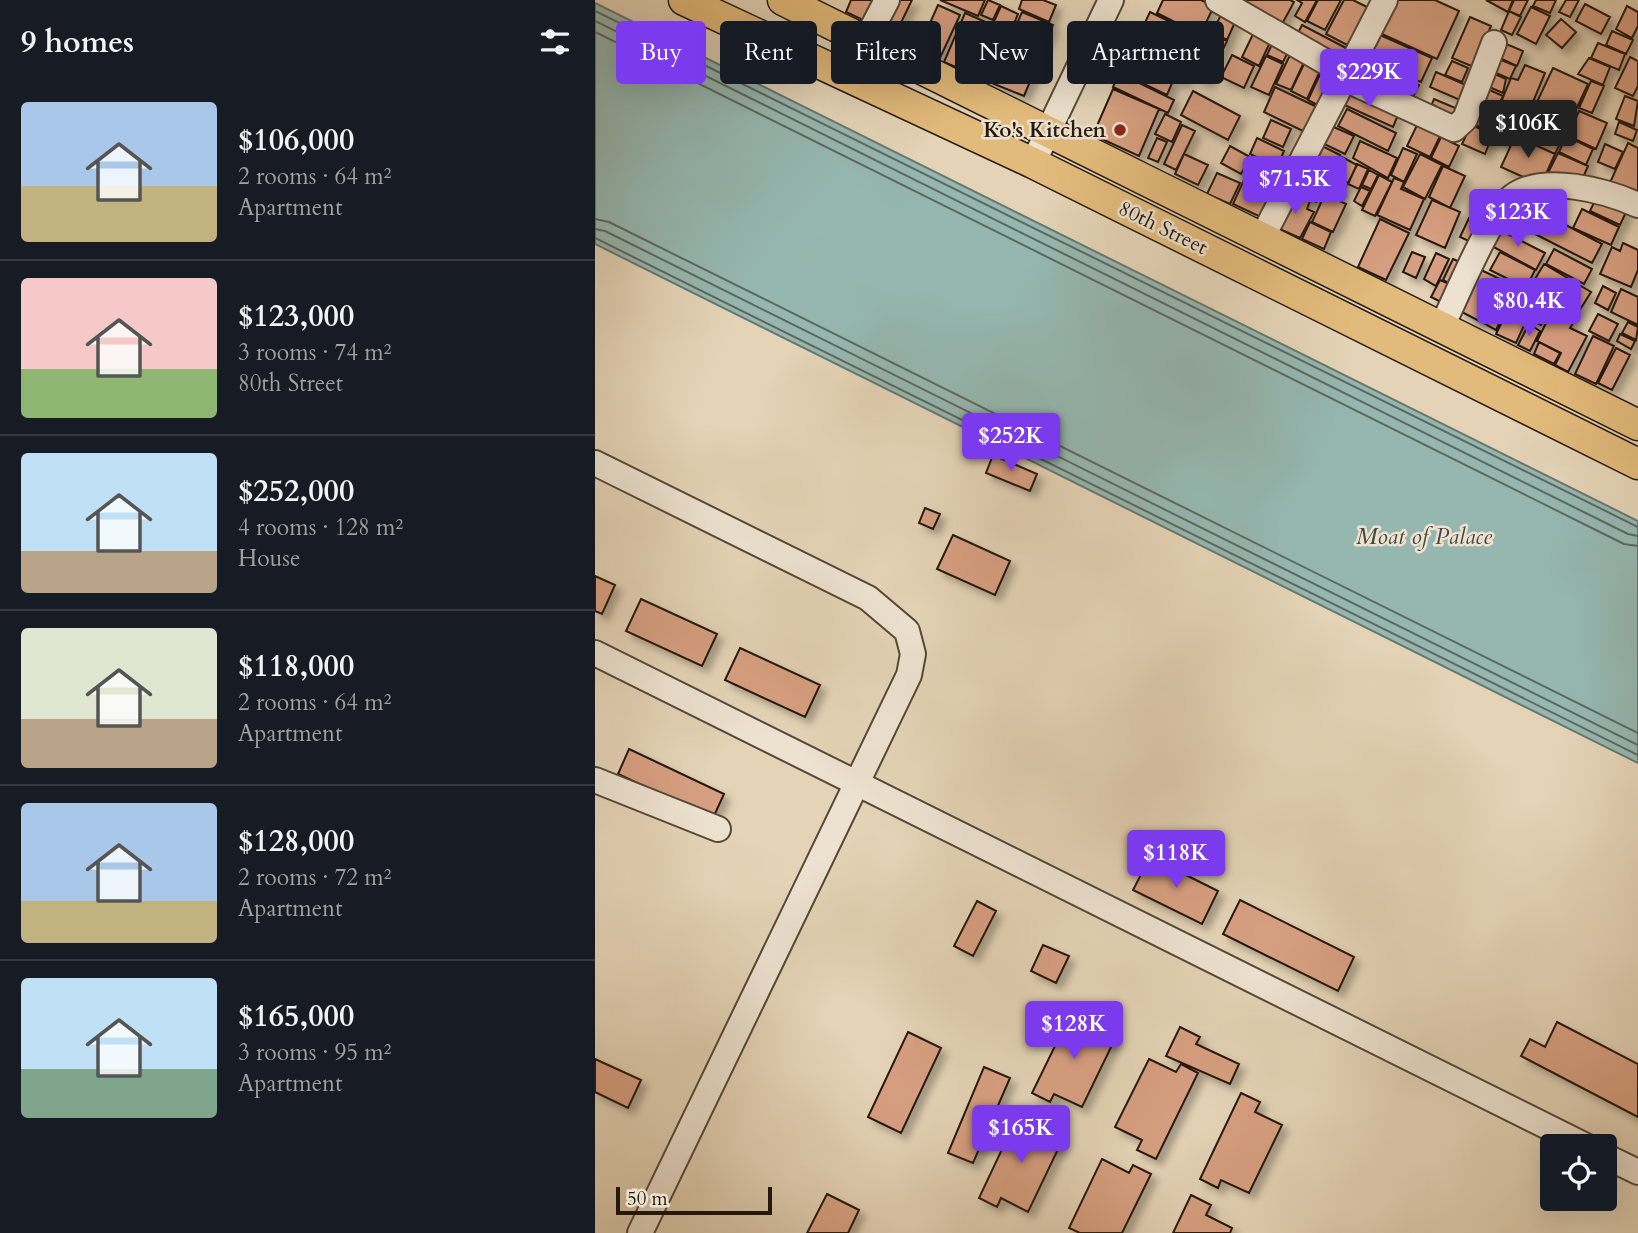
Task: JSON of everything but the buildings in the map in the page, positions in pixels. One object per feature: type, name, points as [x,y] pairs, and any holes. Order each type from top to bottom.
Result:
[{"type":"main road","name":"80th Street","points":[[684,0],[1033,163],[1629,460]]},
{"type":"main road","name":"80th Street","points":[[783,0],[831,23]]},
{"type":"main road","name":"80th Street","points":[[941,77],[1637,423]]},
{"type":"street","points":[[876,21],[887,0]]},
{"type":"street","points":[[1033,163],[1111,0]]},
{"type":"street","points":[[1218,0],[1344,75],[1454,129],[1465,119],[1494,43]]},
{"type":"street","points":[[1263,236],[1385,0]]},
{"type":"street","points":[[1442,326],[1495,221],[1512,197],[1555,186],[1593,189],[1638,205]]},
{"type":"street","points":[[1629,460],[1637,423]]},
{"type":"street","points":[[595,463],[856,591],[908,631],[913,654],[909,675],[640,1233]]},
{"type":"street","points":[[595,653],[1562,1134]]},
{"type":"street","points":[[595,780],[718,829]]},
{"type":"street","points":[[1617,1162],[1638,1172]]},
{"type":"water","name":"Moat of Palace","points":[[595,3],[631,21],[616,21],[616,84],[706,84],[706,58],[720,65],[720,84],[758,84],[1638,521],[1638,763],[595,244]]},
{"type":"place","name":"Ko's Kitchen","points":[[1120,130]]}]
